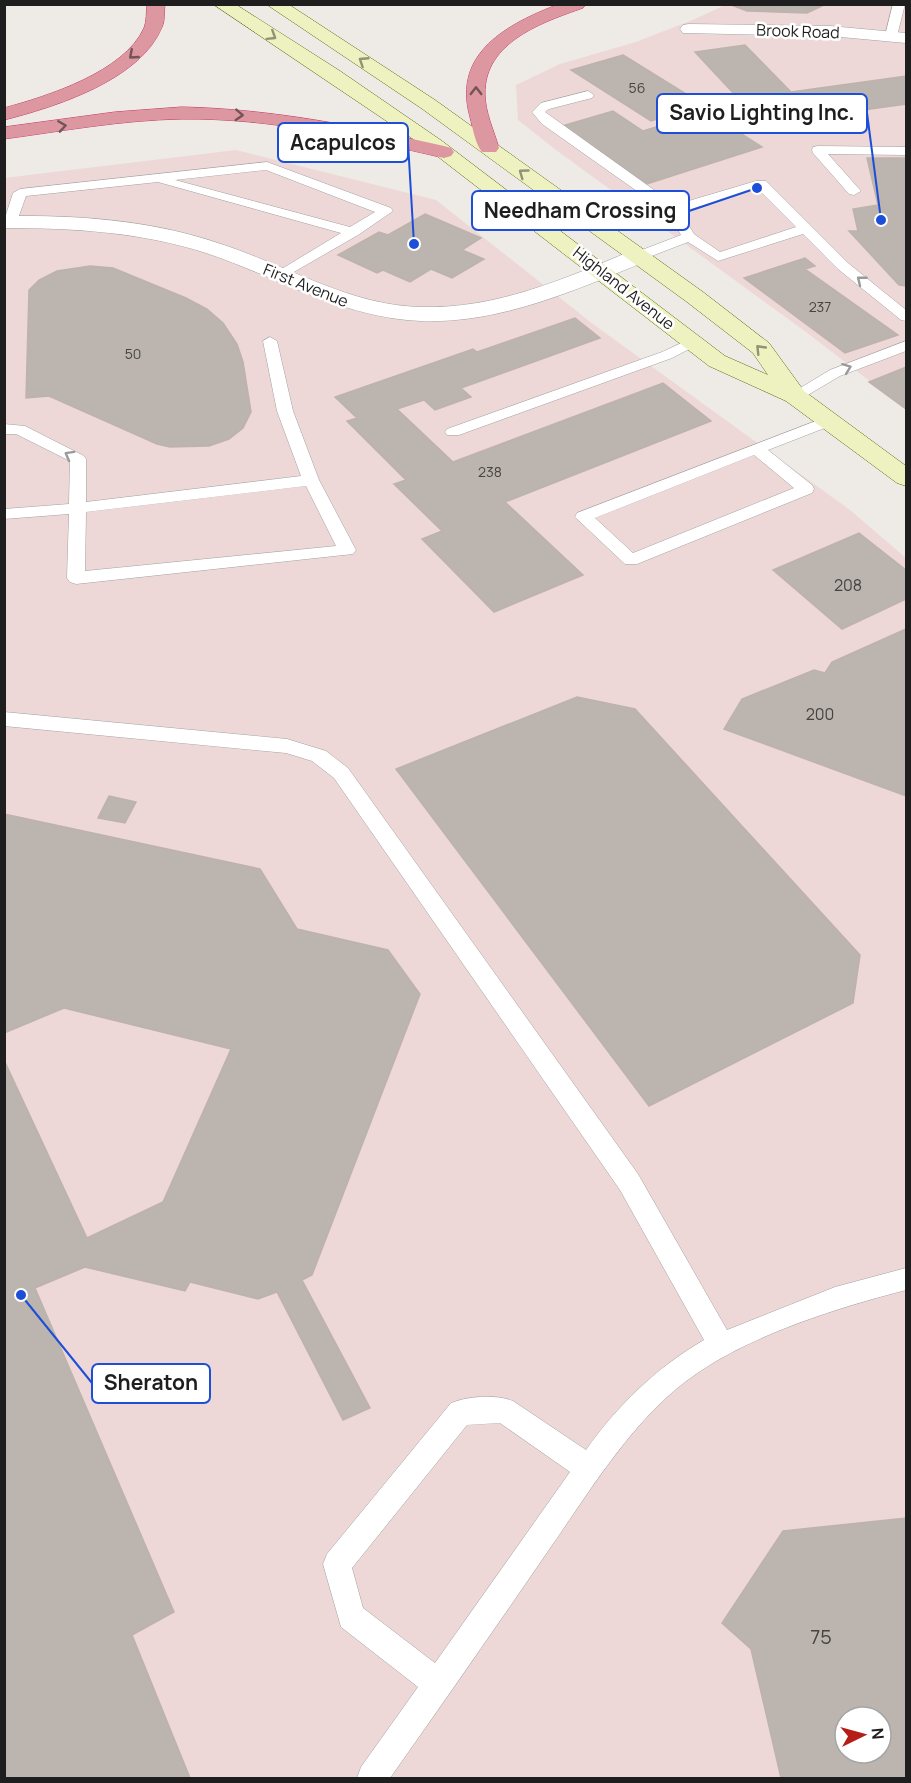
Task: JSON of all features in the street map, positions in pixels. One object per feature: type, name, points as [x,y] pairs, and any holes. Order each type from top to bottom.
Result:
[{"type":"highway","points":[[4,114],[62,95],[129,59],[153,32],[158,17],[156,4]]},
{"type":"highway","points":[[489,148],[475,94],[477,76],[485,60],[499,44],[518,30],[577,4]]},
{"type":"highway","points":[[4,134],[153,114],[226,114],[313,123],[444,152]]},
{"type":"main road","name":"Highland Avenue","points":[[222,4],[333,75],[444,152],[717,361],[795,396],[906,478]]},
{"type":"main road","name":"Highland Avenue","points":[[275,4],[378,71],[639,256],[761,348],[795,396]]},
{"type":"street","name":"Brook Road","points":[[689,29],[800,30],[899,37]]},
{"type":"street","name":"First Avenue","points":[[8,221],[70,222],[144,231],[215,249],[309,289],[355,304],[398,312],[442,314],[498,305],[602,271],[639,256]]},
{"type":"lane","points":[[899,4],[899,37]]},
{"type":"lane","points":[[588,94],[545,106],[538,112],[546,121],[674,210],[689,237],[718,257],[804,229]]},
{"type":"lane","points":[[854,191],[818,150],[906,151]]},
{"type":"lane","points":[[8,221],[20,193],[267,166],[386,211],[280,276]]},
{"type":"lane","points":[[152,177],[353,232]]},
{"type":"lane","points":[[674,210],[760,184],[843,266],[906,317]]},
{"type":"lane","points":[[639,256],[689,237]]},
{"type":"lane","points":[[4,429],[19,429],[78,459],[76,578],[347,550],[311,480],[285,411],[270,341]]},
{"type":"lane","points":[[453,432],[667,355],[693,342]]},
{"type":"lane","points":[[795,396],[835,373],[906,346]]},
{"type":"lane","points":[[756,449],[806,489],[631,560],[583,517],[702,470],[756,449],[829,421]]},
{"type":"lane","points":[[4,513],[78,508],[311,480]]},
{"type":"lane","points":[[4,719],[287,746],[319,756],[341,772],[629,1182],[721,1345]]},
{"type":"lane","points":[[372,1779],[612,1436],[661,1386],[686,1365],[721,1345],[823,1302],[869,1286],[906,1279]]},
{"type":"lane","points":[[438,1684],[351,1617],[337,1564],[460,1412],[504,1410],[590,1469]]},
{"type":"shaded area","points":[[725,5],[906,5],[906,409],[806,332],[518,120],[516,85],[560,64],[636,42]]},
{"type":"shaded area","points":[[236,150],[436,200],[593,324],[850,510],[906,558],[906,1778],[5,1778],[4,178]]},
{"type":"building","points":[[729,4],[826,4],[807,13],[747,11]]},
{"type":"building","points":[[745,45],[791,92],[906,76],[906,104],[762,124],[695,52]]},
{"type":"building","points":[[623,55],[704,105],[651,121],[571,70]]},
{"type":"building","points":[[717,108],[737,121],[726,124],[762,147],[647,184],[562,126],[613,111],[643,131]]},
{"type":"building","points":[[867,158],[906,158],[906,286],[899,285],[849,231],[858,231],[853,209],[878,205]]},
{"type":"building","points":[[425,214],[481,238],[462,250],[484,259],[452,278],[431,269],[410,282],[383,270],[377,273],[338,255],[379,232],[388,235]]},
{"type":"building","points":[[805,258],[815,266],[805,269],[898,335],[845,353],[744,278]]},
{"type":"building","points":[[90,266],[113,268],[186,298],[207,309],[223,323],[237,344],[243,362],[251,412],[243,428],[229,439],[209,446],[170,447],[157,444],[49,396],[26,398],[29,290],[39,280],[57,271]]},
{"type":"building","points":[[575,318],[600,338],[461,388],[471,397],[435,410],[424,400],[397,409],[453,462],[663,383],[711,421],[505,502],[583,575],[494,612],[422,539],[442,531],[394,484],[406,480],[347,421],[357,418],[335,397],[473,349],[477,352]]},
{"type":"building","points":[[906,367],[906,409],[869,382]]},
{"type":"building","points":[[859,533],[906,570],[906,599],[842,629],[773,570]]},
{"type":"building","points":[[906,629],[906,796],[724,729],[742,699],[814,670],[825,673],[832,662]]},
{"type":"building","points":[[577,697],[635,709],[860,955],[853,1003],[649,1106],[396,769]]},
{"type":"building","points":[[109,796],[136,802],[125,823],[98,818]]},
{"type":"building","points":[[4,814],[260,869],[297,929],[388,950],[420,994],[312,1275],[302,1280],[370,1408],[343,1420],[277,1292],[258,1299],[190,1282],[185,1291],[85,1267],[35,1288],[174,1612],[132,1635],[190,1778],[4,1778],[4,1060],[87,1238],[163,1202],[231,1049],[64,1008],[4,1033]]},
{"type":"building","points":[[906,1518],[906,1778],[781,1778],[751,1649],[722,1623],[783,1531]]},
{"type":"place","name":"Needham Crossing","points":[[757,188]]},
{"type":"place","name":"Savio Lighting Inc.","points":[[881,220]]},
{"type":"place","name":"Acapulcos","points":[[414,244]]},
{"type":"place","name":"Sheraton","points":[[21,1295]]}]
